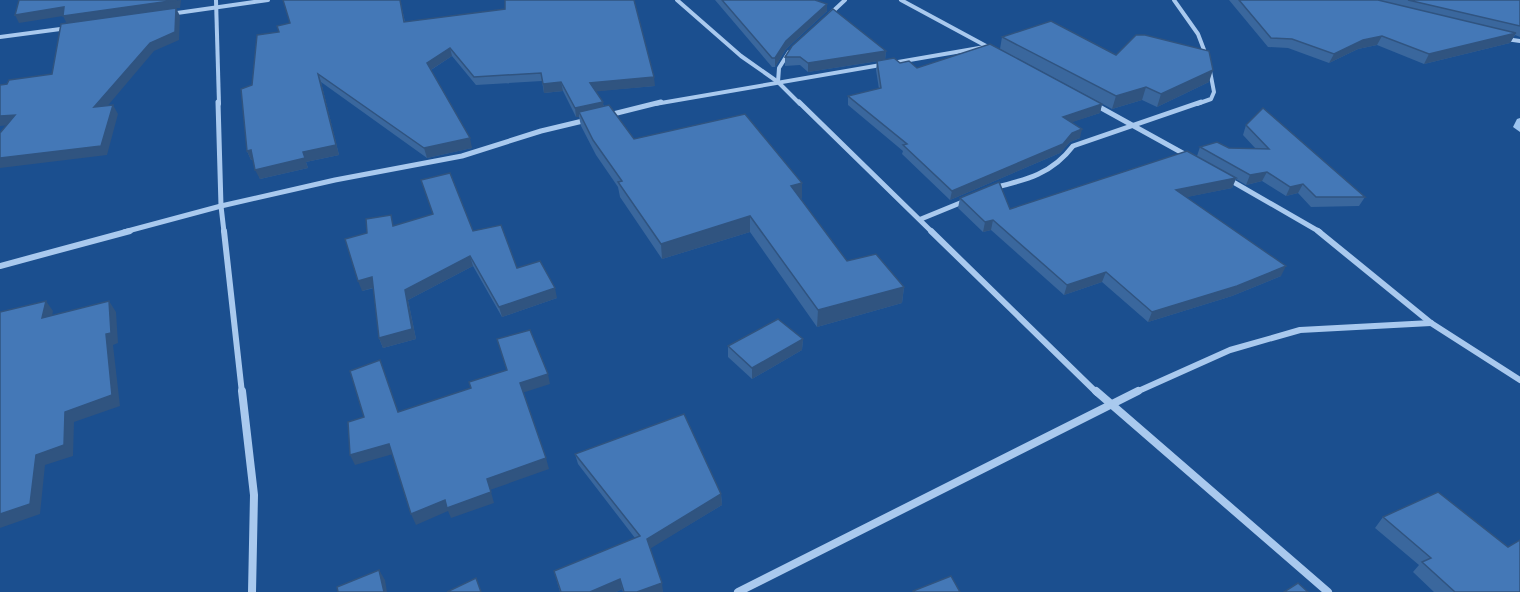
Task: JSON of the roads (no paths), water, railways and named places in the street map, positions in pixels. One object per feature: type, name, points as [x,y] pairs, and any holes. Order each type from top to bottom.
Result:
[{"type":"street","points":[[160,15],[217,4],[268,0]]},
{"type":"street","points":[[677,0],[741,56],[778,82],[1109,404],[1328,592]]},
{"type":"street","points":[[828,16],[845,0]]},
{"type":"street","points":[[901,0],[997,52]]},
{"type":"street","points":[[982,193],[1045,175],[1063,162],[1073,146],[1211,99],[1214,92],[1208,60],[1198,34],[1174,0]]},
{"type":"street","points":[[217,4],[221,207],[254,495],[252,592]]},
{"type":"street","points":[[0,37],[69,27]]},
{"type":"street","points":[[1497,37],[1520,41]]},
{"type":"street","points":[[778,82],[779,68],[796,45]]},
{"type":"street","points":[[608,115],[674,99],[987,46]]},
{"type":"street","points":[[1091,102],[1192,158]]},
{"type":"street","points":[[0,266],[221,207],[335,180],[462,156],[541,131],[596,117]]},
{"type":"street","points":[[1222,175],[1312,226],[1431,323],[1520,380]]},
{"type":"street","points":[[921,219],[973,197]]},
{"type":"street","points":[[738,592],[1109,404],[1230,350],[1300,330],[1431,323]]},
{"type":"waterway","points":[[1520,121],[1518,127],[1520,129]]}]
